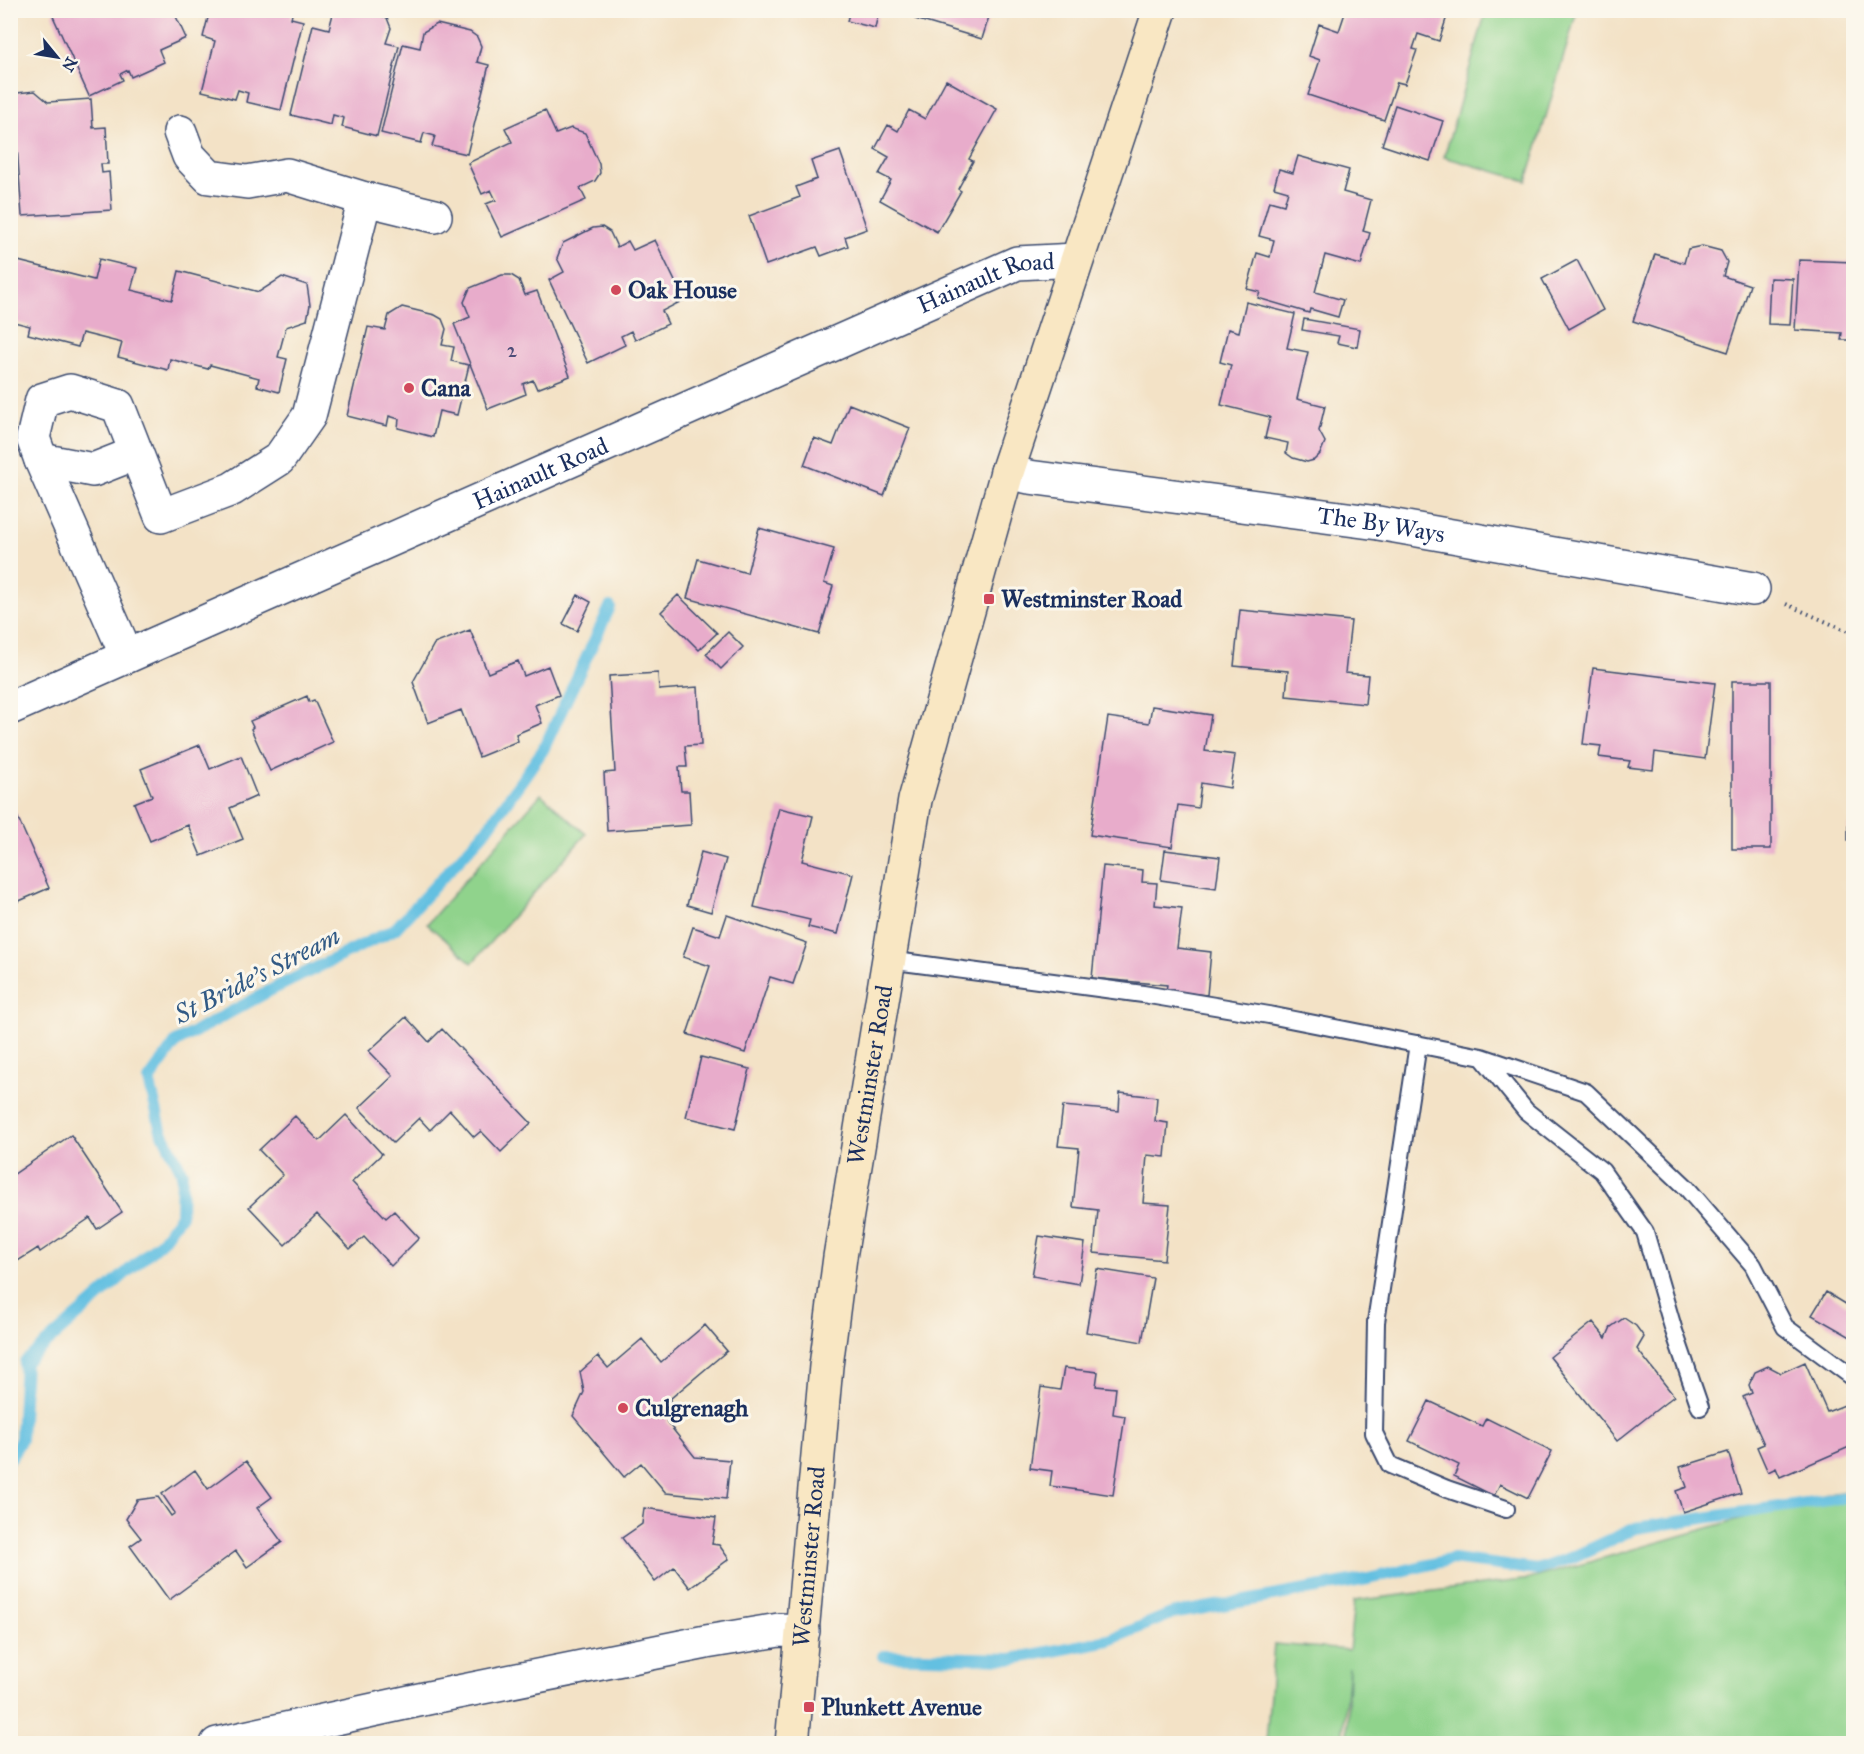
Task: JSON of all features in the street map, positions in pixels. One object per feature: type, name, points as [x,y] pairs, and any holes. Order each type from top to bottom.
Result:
[{"type":"street","name":"Westminster Road","points":[[792,1743],[826,1366],[840,1257],[915,800],[1006,472],[1160,10]]},
{"type":"street","points":[[180,132],[189,156],[209,177],[247,182],[287,175],[364,199],[435,216]]},
{"type":"street","points":[[127,656],[33,438],[42,400],[70,391],[118,406],[161,516],[231,489],[279,459],[309,416],[364,199]]},
{"type":"street","name":"Hainault Road","points":[[10,708],[1017,263],[1076,260]]},
{"type":"street","points":[[41,460],[93,470],[136,453]]},
{"type":"street","name":"The By Ways","points":[[1006,472],[1029,477],[1378,523],[1753,589]]},
{"type":"street","points":[[217,1743],[706,1642],[779,1630],[803,1631]]},
{"type":"lane","points":[[888,960],[1143,994],[1269,1015],[1482,1057],[1586,1092],[1686,1187],[1753,1265],[1785,1327],[1854,1378]]},
{"type":"lane","points":[[1418,1044],[1376,1322],[1374,1433],[1390,1465],[1447,1489],[1506,1509]]},
{"type":"lane","points":[[1482,1057],[1526,1110],[1602,1171],[1645,1232],[1674,1332],[1700,1407]]},
{"type":"path","points":[[1753,589],[1854,634]]},
{"type":"green space","points":[[1486,11],[1577,11],[1527,181],[1444,157]]},
{"type":"green space","points":[[541,794],[586,834],[472,963],[427,924]]},
{"type":"green space","points":[[1853,1490],[1853,1743],[1347,1743],[1349,1667],[1342,1743],[1266,1743],[1274,1644],[1349,1650],[1354,1601],[1530,1579],[1827,1494]]},
{"type":"building","points":[[59,10],[173,10],[186,38],[159,50],[164,62],[131,77],[128,70],[120,74],[123,80],[89,96],[52,14]]},
{"type":"building","points":[[210,10],[293,10],[291,18],[303,21],[281,110],[246,102],[248,93],[238,90],[235,99],[202,91],[215,41],[203,37]]},
{"type":"building","points":[[338,10],[366,10],[387,18],[391,28],[386,43],[399,46],[377,136],[342,127],[344,118],[333,115],[331,125],[291,115],[313,25],[329,29],[333,14]]},
{"type":"building","points":[[850,10],[879,10],[875,28],[847,21]]},
{"type":"building","points":[[918,10],[991,10],[982,39],[915,19]]},
{"type":"building","points":[[1346,10],[1449,10],[1439,41],[1418,34],[1413,49],[1417,50],[1405,84],[1397,82],[1384,120],[1308,95],[1320,60],[1309,56],[1319,24],[1339,31]]},
{"type":"building","points":[[437,24],[470,32],[477,37],[481,46],[477,62],[489,65],[467,154],[432,146],[435,136],[424,133],[421,143],[381,133],[403,44],[420,48],[423,32]]},
{"type":"building","points":[[946,80],[997,109],[969,159],[973,161],[958,189],[961,191],[937,232],[880,200],[891,180],[879,174],[889,157],[875,149],[888,125],[898,131],[909,110],[925,119]]},
{"type":"building","points":[[35,91],[48,102],[91,99],[93,128],[106,127],[108,164],[101,164],[102,173],[109,172],[112,210],[22,216],[16,132],[10,132],[10,99],[17,93]]},
{"type":"building","points":[[1395,105],[1443,121],[1430,161],[1382,145]]},
{"type":"building","points":[[545,110],[556,134],[571,128],[585,133],[599,164],[600,173],[595,181],[580,188],[586,200],[502,237],[486,204],[496,200],[491,190],[482,194],[468,163],[512,142],[505,128]]},
{"type":"building","points":[[840,151],[867,229],[845,237],[848,246],[821,256],[817,247],[766,265],[749,216],[800,197],[796,187],[817,179],[811,161]]},
{"type":"building","points":[[1298,156],[1349,170],[1343,192],[1371,200],[1363,231],[1370,233],[1361,265],[1325,255],[1315,292],[1343,300],[1338,317],[1310,309],[1309,313],[1258,298],[1260,292],[1247,289],[1257,253],[1270,257],[1274,240],[1259,236],[1269,201],[1284,205],[1288,191],[1274,187],[1279,169],[1293,173]]},
{"type":"building","name":"Oak House","points":[[602,227],[610,232],[617,247],[628,241],[633,250],[655,240],[684,300],[662,311],[668,324],[635,340],[631,331],[621,336],[625,345],[588,363],[549,280],[564,272],[557,258],[563,243],[593,228]]},
{"type":"building","points":[[1702,246],[1721,251],[1727,262],[1723,276],[1750,285],[1728,352],[1633,321],[1655,254],[1684,263],[1688,249]]},
{"type":"building","points":[[99,259],[137,268],[131,290],[172,300],[179,271],[259,292],[282,277],[307,285],[310,305],[307,320],[286,327],[278,357],[287,359],[279,392],[257,386],[259,378],[210,365],[208,369],[170,359],[168,370],[118,357],[122,343],[82,333],[78,347],[28,334],[30,326],[10,321],[10,293],[18,261],[94,280]]},
{"type":"building","points":[[1577,260],[1603,310],[1569,329],[1542,279]]},
{"type":"building","points":[[1799,260],[1854,262],[1854,340],[1841,340],[1842,333],[1795,330]]},
{"type":"building","points":[[502,275],[511,275],[519,280],[525,295],[537,291],[570,376],[537,389],[533,380],[523,384],[526,394],[488,409],[454,324],[470,317],[464,302],[470,288]]},
{"type":"building","points":[[1770,278],[1793,279],[1790,325],[1768,324]]},
{"type":"building","points":[[1246,302],[1295,314],[1287,348],[1308,352],[1297,399],[1325,406],[1319,431],[1325,442],[1320,454],[1314,460],[1307,462],[1293,458],[1286,453],[1288,443],[1265,438],[1270,417],[1221,405],[1231,365],[1220,362],[1228,329],[1239,332]]},
{"type":"building","name":"Cana","points":[[402,307],[435,315],[442,319],[446,329],[442,345],[454,347],[451,361],[469,365],[457,415],[439,411],[433,437],[398,428],[399,419],[389,416],[387,426],[347,416],[368,327],[385,330],[389,315]]},
{"type":"building","points":[[1304,319],[1360,329],[1357,347],[1337,343],[1339,336],[1302,330]]},
{"type":"building","points":[[849,404],[910,428],[884,496],[804,465],[814,438],[833,445]]},
{"type":"building","points":[[759,528],[834,549],[824,583],[833,586],[819,634],[687,598],[698,559],[747,573]]},
{"type":"building","points":[[578,595],[591,602],[577,631],[563,624]]},
{"type":"building","points":[[678,595],[717,633],[699,650],[661,612]]},
{"type":"building","points":[[1240,610],[1351,621],[1345,673],[1368,675],[1365,704],[1286,696],[1288,671],[1234,666]]},
{"type":"building","points":[[470,630],[488,673],[518,661],[524,676],[548,666],[559,695],[535,705],[542,723],[516,734],[518,741],[479,757],[461,710],[428,723],[413,682],[434,644]]},
{"type":"building","points":[[728,632],[743,647],[721,669],[706,654]]},
{"type":"building","points":[[1593,668],[1715,683],[1705,759],[1655,752],[1653,770],[1628,767],[1630,761],[1599,757],[1601,746],[1583,744]]},
{"type":"building","points":[[658,673],[659,690],[698,687],[701,745],[685,746],[687,767],[679,767],[681,791],[689,791],[691,825],[607,831],[604,773],[615,772],[609,676]]},
{"type":"building","points":[[1732,681],[1771,681],[1771,849],[1732,849]]},
{"type":"building","points":[[307,696],[309,702],[314,700],[333,742],[270,771],[251,729],[253,727],[250,721]]},
{"type":"building","points":[[1152,706],[1211,715],[1205,751],[1235,755],[1230,788],[1201,783],[1198,808],[1178,805],[1172,847],[1090,835],[1108,717],[1149,723]]},
{"type":"building","points":[[200,745],[210,769],[241,756],[257,796],[230,808],[243,839],[201,856],[188,825],[150,841],[134,803],[152,796],[141,769]]},
{"type":"building","points":[[10,800],[49,888],[10,905]]},
{"type":"building","points":[[779,808],[813,816],[802,861],[853,874],[838,934],[808,927],[810,920],[754,907]]},
{"type":"building","points":[[1848,825],[1854,825],[1854,840],[1848,840]]},
{"type":"building","points":[[1165,850],[1220,857],[1216,888],[1161,880]]},
{"type":"building","points":[[701,852],[726,859],[711,912],[687,905]]},
{"type":"building","points":[[1103,866],[1143,870],[1142,882],[1157,883],[1155,905],[1182,908],[1177,948],[1211,952],[1207,995],[1166,991],[1167,985],[1092,978]]},
{"type":"building","points":[[727,915],[807,943],[793,984],[770,977],[745,1053],[687,1034],[710,966],[683,957],[693,927],[720,936]]},
{"type":"building","points":[[406,1017],[429,1042],[442,1029],[531,1123],[501,1152],[481,1131],[474,1137],[450,1110],[430,1130],[419,1118],[393,1143],[359,1108],[393,1076],[369,1051]]},
{"type":"building","points":[[701,1057],[750,1069],[735,1129],[686,1117]]},
{"type":"building","points":[[1120,1093],[1157,1097],[1155,1121],[1168,1123],[1165,1157],[1147,1155],[1143,1203],[1170,1205],[1164,1260],[1094,1253],[1098,1210],[1073,1207],[1079,1148],[1058,1146],[1063,1106],[1119,1111]]},
{"type":"building","points":[[346,1115],[382,1154],[352,1182],[386,1218],[394,1211],[419,1238],[391,1266],[364,1237],[350,1249],[317,1214],[285,1245],[249,1207],[283,1175],[259,1150],[295,1116],[319,1141]]},
{"type":"building","points":[[71,1135],[122,1212],[97,1229],[90,1218],[40,1252],[38,1248],[10,1266],[10,1200],[13,1199],[10,1195],[10,1177]]},
{"type":"building","points":[[1039,1236],[1085,1243],[1079,1284],[1032,1276]]},
{"type":"building","points":[[1097,1269],[1153,1278],[1142,1342],[1086,1332]]},
{"type":"building","points":[[1826,1292],[1854,1309],[1854,1339],[1812,1315]]},
{"type":"building","points":[[1624,1318],[1636,1326],[1644,1337],[1637,1349],[1674,1396],[1617,1441],[1550,1357],[1593,1322],[1606,1338],[1611,1327]]},
{"type":"building","name":"Culgrenagh","points":[[705,1325],[727,1351],[670,1399],[667,1422],[695,1457],[730,1460],[726,1499],[666,1493],[641,1463],[624,1477],[573,1416],[584,1392],[580,1372],[598,1356],[608,1368],[642,1339],[661,1362]]},
{"type":"building","points":[[1805,1362],[1827,1412],[1852,1402],[1854,1445],[1780,1477],[1776,1468],[1768,1472],[1757,1447],[1764,1444],[1743,1397],[1752,1393],[1749,1385],[1755,1372],[1768,1366],[1781,1373]]},
{"type":"building","points":[[1064,1368],[1098,1372],[1096,1386],[1116,1388],[1113,1414],[1125,1416],[1113,1495],[1050,1486],[1052,1471],[1030,1468],[1041,1387],[1060,1390]]},
{"type":"building","points":[[1429,1401],[1482,1426],[1486,1418],[1552,1451],[1528,1498],[1500,1484],[1494,1496],[1454,1476],[1459,1465],[1409,1441]]},
{"type":"building","points":[[1728,1452],[1741,1493],[1683,1512],[1676,1491],[1687,1487],[1680,1467]]},
{"type":"building","points":[[246,1461],[272,1497],[257,1508],[282,1542],[247,1567],[236,1551],[169,1600],[130,1546],[141,1538],[126,1519],[137,1500],[158,1497],[171,1516],[175,1513],[162,1494],[195,1470],[208,1489]]},
{"type":"building","points":[[644,1508],[716,1518],[712,1544],[719,1545],[729,1559],[690,1588],[674,1567],[655,1582],[622,1538],[642,1524]]},
{"type":"waterway","name":"St Bride's Stream","points":[[10,1459],[21,1439],[25,1362],[162,1241],[181,1215],[182,1172],[161,1130],[149,1080],[176,1042],[273,989],[395,929],[488,828],[543,750],[610,607]]},
{"type":"waterway","points":[[883,1656],[1012,1659],[1109,1640],[1171,1614],[1368,1579],[1453,1559],[1537,1570],[1573,1557],[1636,1528],[1854,1496]]},
{"type":"place","name":"Oak House","points":[[616,290]]},
{"type":"place","name":"Cana","points":[[409,388]]},
{"type":"place","name":"Westminster Road","points":[[989,599]]},
{"type":"place","name":"Culgrenagh","points":[[623,1408]]},
{"type":"place","name":"Plunkett Avenue","points":[[809,1707]]}]
